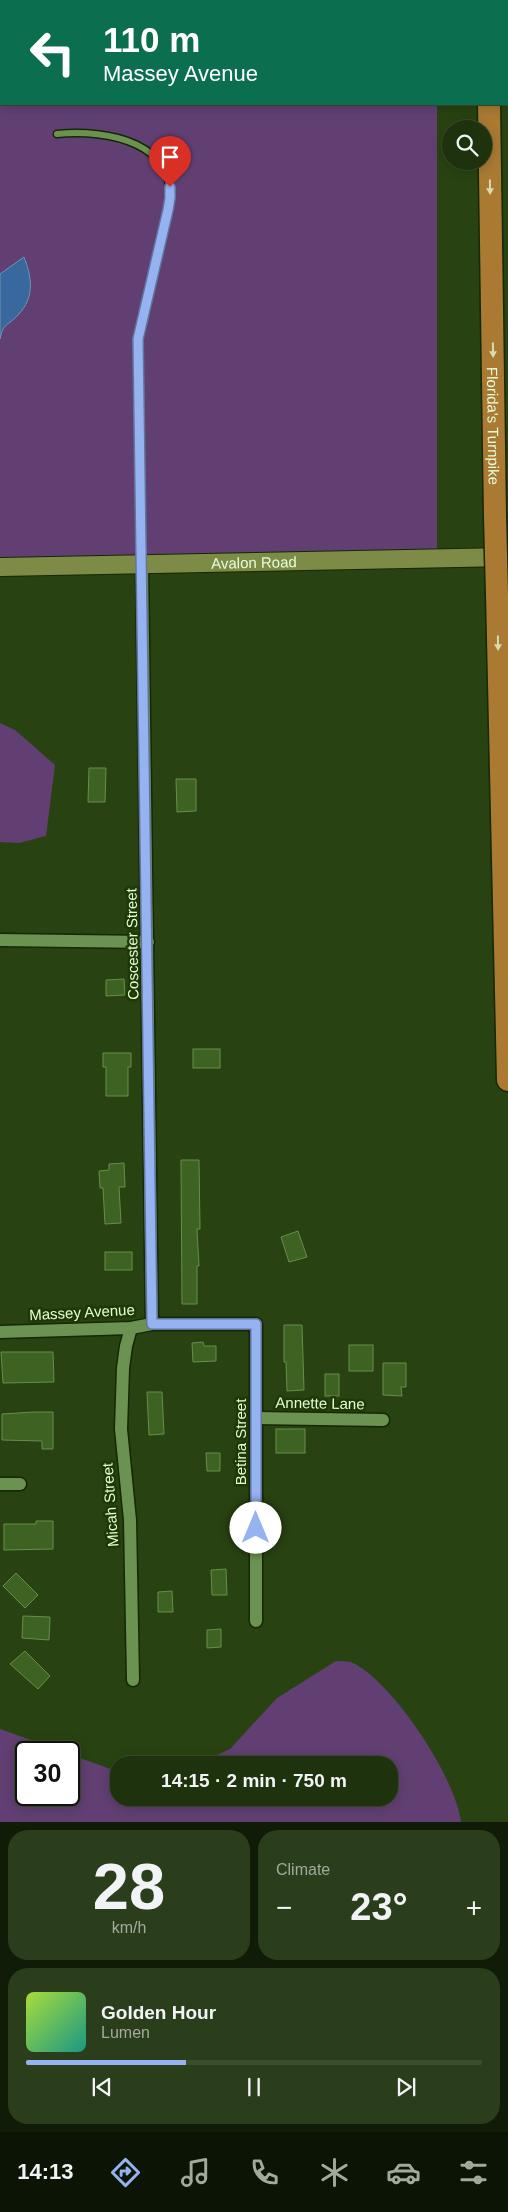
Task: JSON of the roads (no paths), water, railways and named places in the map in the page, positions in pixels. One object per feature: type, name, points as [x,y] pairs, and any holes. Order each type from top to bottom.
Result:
[{"type":"highway","name":"Florida's Turnpike","points":[[489,105],[495,516],[508,1080]]},
{"type":"main road","name":"Avalon Road","points":[[0,567],[508,557]]},
{"type":"street","name":"Coscester Street","points":[[142,564],[152,1324]]},
{"type":"street","points":[[0,940],[148,942]]},
{"type":"street","name":"Massey Avenue","points":[[0,1332],[131,1328],[152,1324],[256,1324]]},
{"type":"street","name":"Betina Street","points":[[256,1324],[256,1621]]},
{"type":"street","name":"Micah Street","points":[[131,1328],[123,1368],[122,1429],[130,1520],[132,1680]]},
{"type":"street","name":"Annette Lane","points":[[256,1418],[383,1420]]},
{"type":"street","points":[[0,1484],[20,1484]]},
{"type":"lane","points":[[57,134],[81,132],[107,135],[146,149],[160,162],[170,187],[169,204],[138,339],[142,564]]},
{"type":"water","points":[[24,257],[30,280],[27,301],[14,319],[4,327],[0,339],[0,274]]}]
